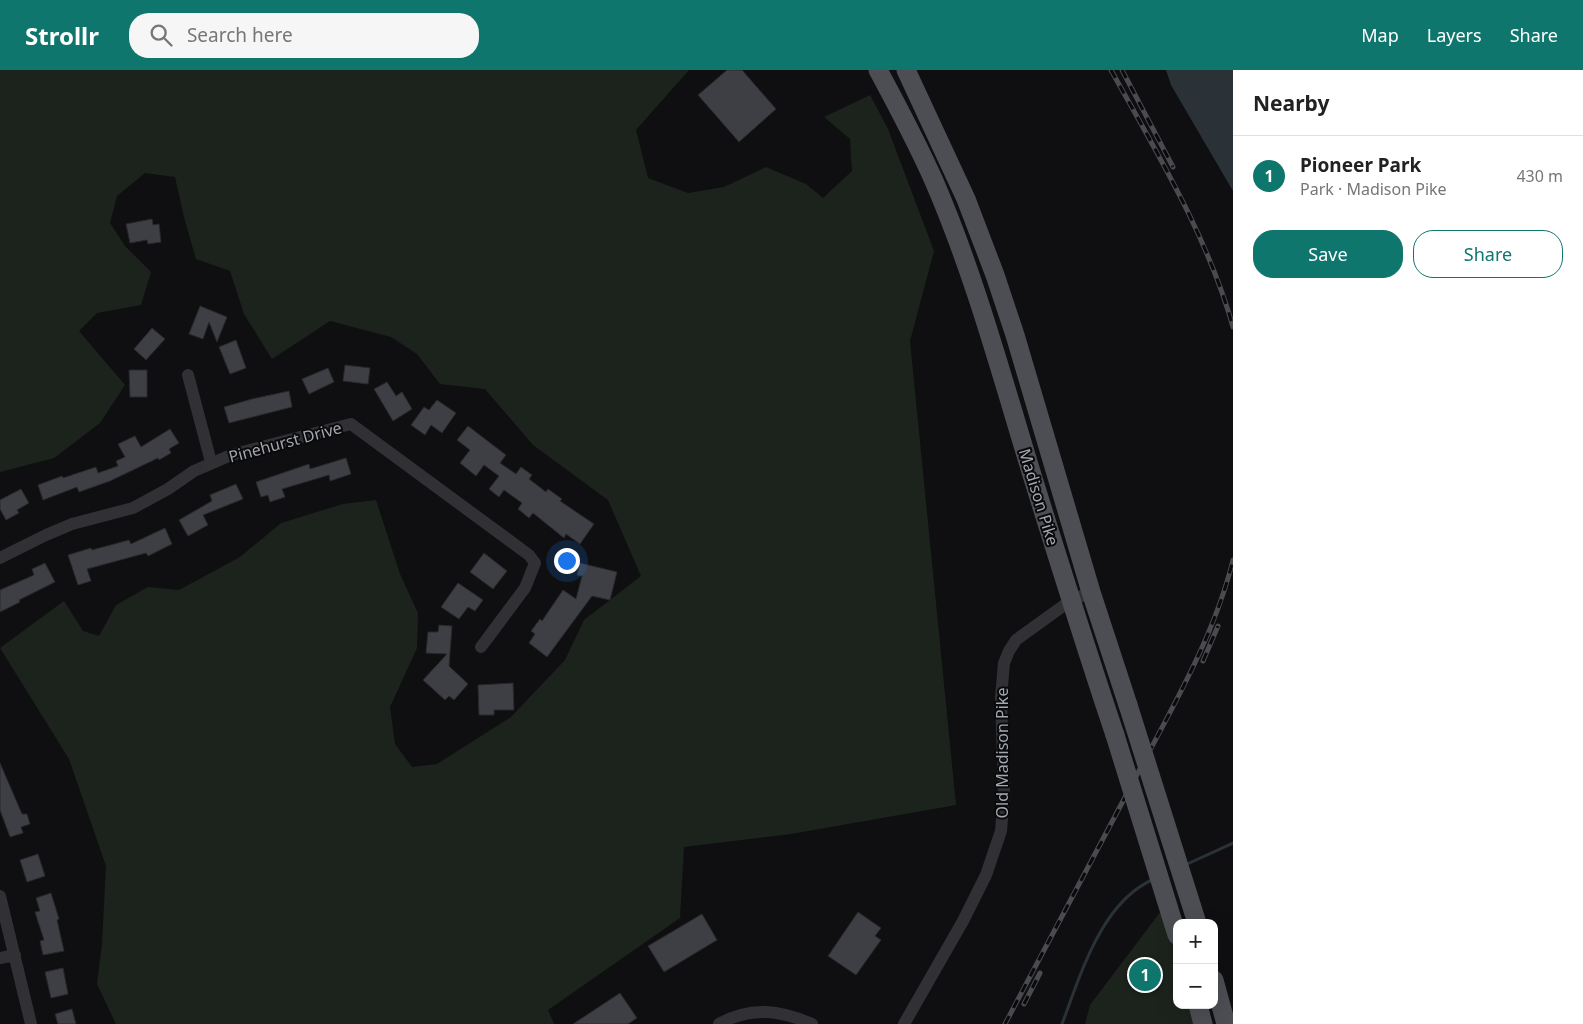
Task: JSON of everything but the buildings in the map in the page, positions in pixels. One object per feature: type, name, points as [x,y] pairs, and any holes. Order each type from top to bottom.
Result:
[{"type":"main road","name":"Madison Pike","points":[[878,70],[899,107],[934,181],[982,310],[1070,601],[1115,735],[1173,921]]},
{"type":"main road","name":"Madison Pike","points":[[906,70],[966,199],[995,275],[1015,335],[1091,592],[1196,919]]},
{"type":"main road","points":[[1218,995],[1226,1024]]},
{"type":"main road","points":[[1199,1009],[1203,1024]]},
{"type":"street","points":[[188,375],[211,462]]},
{"type":"street","name":"Pinehurst Drive","points":[[0,558],[72,524],[133,508],[211,462],[231,455],[352,424],[529,555],[535,563],[525,588],[481,647]]},
{"type":"street","name":"Old Madison Pike","points":[[904,1024],[963,921],[986,875],[1001,831],[1004,793],[1001,697],[1004,663],[1009,651],[1016,640],[1070,601],[1091,592]]},
{"type":"street","points":[[0,896],[31,1024]]},
{"type":"street","points":[[0,958],[15,955]]},
{"type":"street","points":[[719,1024],[756,1011],[781,1013],[812,1024]]},
{"type":"shaded area","points":[[0,70],[689,70],[636,130],[648,178],[688,193],[724,187],[766,167],[806,184],[823,198],[852,171],[850,139],[824,117],[870,95],[888,129],[934,251],[910,341],[956,805],[791,834],[684,847],[680,918],[548,1010],[554,1024],[116,1024],[97,984],[102,944],[106,866],[69,759],[0,648],[64,601],[83,631],[99,636],[116,605],[148,587],[179,590],[240,557],[281,523],[343,504],[376,500],[400,574],[418,613],[417,648],[390,707],[395,744],[412,767],[437,764],[511,717],[565,660],[584,620],[641,576],[608,500],[533,445],[485,389],[440,384],[417,354],[391,337],[330,321],[272,359],[244,314],[230,271],[196,259],[175,177],[145,173],[117,196],[110,223],[125,246],[151,272],[141,305],[97,313],[79,331],[125,385],[100,423],[54,458],[0,472]]},
{"type":"shaded area","points":[[1166,70],[1233,70],[1233,191],[1171,85]]},
{"type":"shaded area","points":[[1161,911],[1173,936],[1173,1009],[1199,1009],[1203,1024],[1085,1024],[1090,1005]]},
{"type":"waterway","points":[[1185,865],[1233,843]]},
{"type":"waterway","points":[[1062,1024],[1085,962],[1107,922],[1120,904],[1136,890],[1154,879]]},
{"type":"railway","points":[[1111,70],[1180,195],[1209,260],[1233,327]]},
{"type":"railway","points":[[1122,70],[1173,167]]},
{"type":"railway","points":[[1005,1024],[1168,717],[1216,614],[1233,560]]},
{"type":"railway","points":[[1203,661],[1218,626]]},
{"type":"railway","points":[[1024,1004],[1040,973]]},
{"type":"place","name":"Pioneer Park","points":[[1145,975]]}]
